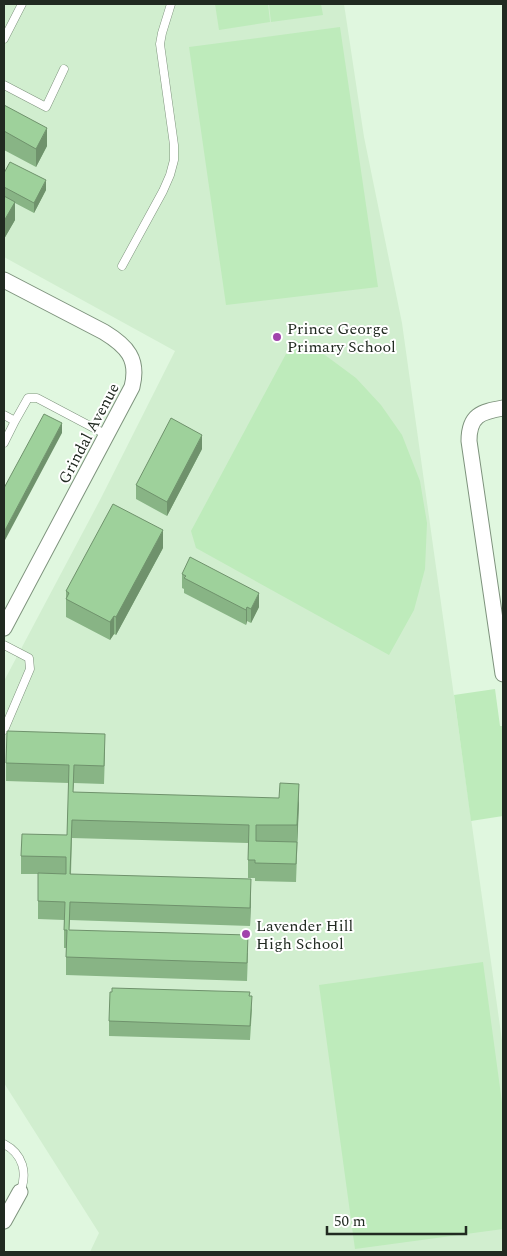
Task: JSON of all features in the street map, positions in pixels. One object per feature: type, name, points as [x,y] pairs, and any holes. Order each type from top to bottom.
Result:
[{"type":"street","name":"Grindal Avenue","points":[[4,281],[104,332],[124,346],[130,354],[134,365],[132,387],[4,628]]},
{"type":"street","points":[[503,408],[487,411],[479,415],[474,420],[469,433],[500,623],[503,674]]},
{"type":"street","points":[[4,1221],[20,1192]]},
{"type":"lane","points":[[4,39],[22,4]]},
{"type":"lane","points":[[122,266],[163,191],[174,160],[174,145],[160,44],[171,4]]},
{"type":"lane","points":[[4,85],[46,107],[64,69]]},
{"type":"lane","points":[[4,443],[28,398],[37,398],[107,435]]},
{"type":"lane","points":[[4,415],[15,421]]},
{"type":"lane","points":[[4,645],[29,658],[30,669],[4,730]]},
{"type":"lane","points":[[4,1144],[16,1153],[22,1162],[24,1174],[20,1192]]},
{"type":"shaded area","name":"Lavender Hill High School","points":[[4,4],[344,4],[364,137],[402,323],[503,1048],[503,1252],[90,1252],[99,1233],[4,1083],[4,681],[100,500],[175,351],[4,257]]},
{"type":"shaded area","points":[[215,4],[268,4],[270,22],[219,30]]},
{"type":"shaded area","points":[[269,4],[321,4],[323,15],[271,22]]},
{"type":"shaded area","points":[[340,27],[378,287],[226,305],[189,47]]},
{"type":"shaded area","points":[[294,339],[325,355],[356,378],[381,405],[402,435],[420,481],[427,523],[425,569],[414,610],[389,655],[196,548],[191,531]]},
{"type":"shaded area","points":[[495,689],[500,726],[503,726],[503,816],[471,821],[454,695]]},
{"type":"shaded area","points":[[483,962],[503,1110],[503,1229],[355,1249],[319,985]]},
{"type":"building","points":[[4,105],[47,128],[36,149],[4,131]]},
{"type":"building","points":[[10,162],[46,180],[34,203],[4,187],[4,173]]},
{"type":"building","points":[[4,196],[15,202],[4,221]]},
{"type":"building","points":[[44,414],[62,423],[4,532],[4,488]]},
{"type":"building","points":[[171,418],[202,435],[167,502],[136,485]]},
{"type":"building","points":[[113,504],[163,530],[116,617],[114,616],[110,622],[66,599],[69,593],[66,591]]},
{"type":"building","points":[[190,557],[259,593],[251,609],[247,607],[246,610],[184,578],[186,576],[182,574]]},
{"type":"building","points":[[7,731],[105,734],[104,766],[74,765],[73,792],[279,798],[280,783],[299,784],[297,825],[256,825],[256,841],[297,842],[296,864],[255,863],[255,860],[248,860],[249,825],[72,820],[70,874],[251,879],[250,908],[70,902],[69,930],[248,935],[247,963],[66,957],[67,930],[64,930],[65,902],[38,901],[38,873],[66,874],[66,857],[21,856],[22,834],[67,835],[69,765],[6,763]]},
{"type":"building","points":[[112,988],[250,992],[249,996],[252,996],[250,1026],[109,1021],[110,992],[112,992]]},
{"type":"place","name":"Prince George Primary School","points":[[277,337]]},
{"type":"place","name":"Lavender Hill High School","points":[[246,934]]}]
